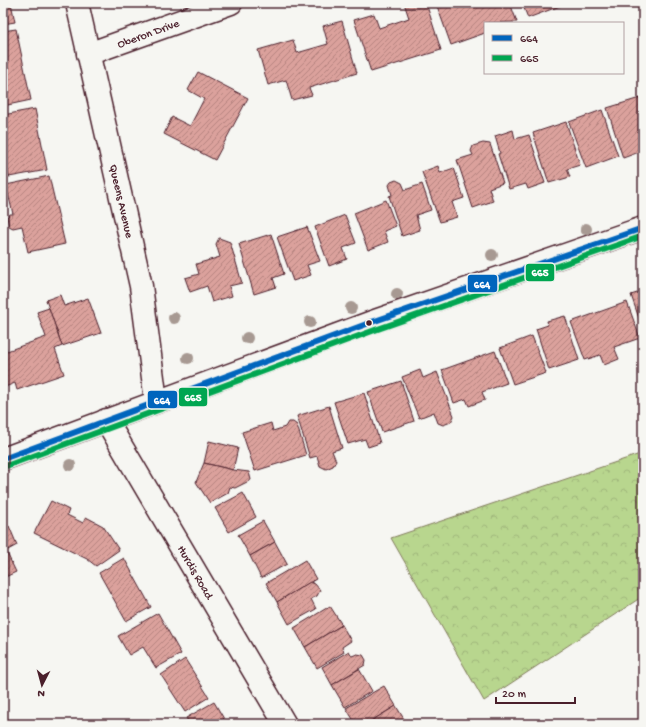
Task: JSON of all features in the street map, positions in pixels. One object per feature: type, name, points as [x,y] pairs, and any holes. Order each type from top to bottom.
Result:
[{"type":"street","name":"Queens Avenue","points":[[77,3],[141,286],[156,401]]},
{"type":"street","name":"Oberon Drive","points":[[88,54],[231,3]]},
{"type":"street","points":[[3,459],[372,322],[643,228]]},
{"type":"street","name":"Hurdis Road","points":[[106,420],[285,724]]},
{"type":"green space","points":[[643,453],[643,596],[484,701],[391,538]]},
{"type":"building","points":[[3,3],[11,3],[15,22],[3,24]]},
{"type":"building","points":[[404,3],[426,3],[441,50],[371,72],[354,20],[374,14],[379,28],[409,18]]},
{"type":"building","points":[[436,3],[510,3],[517,22],[484,22],[484,33],[451,45]]},
{"type":"building","points":[[522,3],[568,3],[528,18]]},
{"type":"building","points":[[342,21],[357,73],[309,88],[312,95],[292,100],[286,80],[268,85],[258,50],[293,40],[297,53],[328,44],[323,26]]},
{"type":"building","points":[[16,29],[31,100],[3,106],[3,31]]},
{"type":"building","points":[[198,72],[248,98],[215,160],[164,134],[172,117],[190,126],[204,99],[188,90]]},
{"type":"building","points":[[640,98],[643,108],[643,142],[639,143],[642,151],[623,158],[607,108]]},
{"type":"building","points":[[35,109],[47,170],[9,177],[3,148],[3,115]]},
{"type":"building","points":[[602,110],[618,156],[586,168],[569,122]]},
{"type":"building","points":[[566,122],[580,165],[567,169],[570,177],[549,183],[533,133]]},
{"type":"building","points":[[513,130],[515,139],[529,135],[545,183],[528,189],[526,184],[509,189],[498,154],[500,153],[495,136]]},
{"type":"building","points":[[483,143],[490,144],[503,183],[489,188],[493,201],[473,208],[457,160],[473,155],[471,151],[473,146]]},
{"type":"building","points":[[438,166],[440,173],[454,168],[464,198],[452,202],[457,217],[440,222],[422,172]]},
{"type":"building","points":[[49,176],[65,244],[28,252],[22,226],[13,228],[9,226],[7,217],[10,214],[13,214],[6,185]]},
{"type":"building","points":[[396,180],[402,183],[405,190],[422,184],[431,210],[416,215],[420,230],[402,236],[389,196],[392,195],[389,185],[391,182]]},
{"type":"building","points":[[386,200],[396,226],[384,231],[388,242],[368,250],[354,213]]},
{"type":"building","points":[[345,215],[356,243],[343,248],[347,259],[329,266],[315,227]]},
{"type":"building","points":[[307,227],[320,261],[307,265],[311,275],[293,281],[277,237]]},
{"type":"building","points":[[271,234],[284,274],[273,278],[276,287],[254,294],[239,244]]},
{"type":"building","points":[[219,238],[230,242],[242,283],[229,286],[232,296],[212,302],[207,286],[190,292],[185,278],[199,274],[196,264],[220,257],[216,244]]},
{"type":"building","points":[[643,291],[643,330],[631,295]]},
{"type":"building","points":[[60,295],[64,306],[88,298],[101,333],[62,346],[46,300]]},
{"type":"building","points":[[627,302],[640,338],[614,347],[619,359],[604,365],[600,355],[585,360],[571,322]]},
{"type":"building","points":[[49,308],[62,346],[55,349],[64,374],[17,390],[15,383],[5,387],[3,382],[3,340],[7,351],[46,337],[37,312]]},
{"type":"building","points":[[565,316],[579,360],[549,370],[536,329],[548,325],[547,321]]},
{"type":"building","points":[[532,336],[546,373],[513,384],[500,348]]},
{"type":"building","points":[[495,351],[507,383],[482,392],[485,400],[469,406],[466,399],[454,403],[442,370]]},
{"type":"building","points":[[420,370],[423,378],[437,372],[454,416],[451,422],[443,425],[438,423],[434,412],[419,418],[402,377]]},
{"type":"building","points":[[401,381],[414,421],[382,432],[368,392]]},
{"type":"building","points":[[364,393],[380,443],[368,447],[365,439],[348,444],[334,402]]},
{"type":"building","points":[[329,406],[342,448],[332,451],[336,461],[333,466],[326,469],[320,466],[317,456],[310,458],[297,416]]},
{"type":"building","points":[[288,422],[293,422],[297,425],[306,455],[255,471],[242,432],[271,423],[273,431],[285,427]]},
{"type":"building","points":[[209,441],[238,448],[233,470],[204,463]]},
{"type":"building","points":[[204,463],[249,472],[251,480],[235,488],[230,487],[228,493],[210,503],[196,482]]},
{"type":"building","points":[[243,493],[256,517],[229,532],[215,508]]},
{"type":"building","points":[[51,501],[69,510],[67,515],[83,523],[86,517],[103,526],[119,550],[96,566],[87,559],[34,533]]},
{"type":"building","points":[[263,521],[275,542],[250,556],[238,535]]},
{"type":"building","points":[[9,526],[17,545],[6,551],[16,572],[3,578],[3,529]]},
{"type":"building","points":[[275,542],[287,564],[261,578],[250,556]]},
{"type":"building","points":[[124,558],[151,607],[126,621],[99,573]]},
{"type":"building","points":[[305,560],[316,579],[277,602],[266,583]]},
{"type":"building","points":[[310,582],[315,584],[320,590],[317,596],[311,599],[316,609],[289,624],[277,602]]},
{"type":"building","points":[[330,606],[342,625],[305,647],[294,628]]},
{"type":"building","points":[[158,613],[181,654],[156,668],[143,647],[129,655],[118,636]]},
{"type":"building","points":[[342,625],[351,641],[342,647],[344,652],[317,668],[305,647]]},
{"type":"building","points":[[349,651],[352,656],[357,654],[363,655],[366,660],[365,665],[332,685],[322,667]]},
{"type":"building","points":[[185,659],[209,697],[185,712],[161,675]]},
{"type":"building","points":[[359,669],[372,691],[345,707],[332,685]]},
{"type":"building","points":[[384,686],[396,706],[366,724],[356,724],[346,708]]},
{"type":"building","points":[[214,702],[227,724],[190,724],[186,718]]},
{"type":"building","points":[[396,706],[407,724],[366,724]]},
{"type":"transit line","name":"664","points":[[3,459],[372,322],[643,228]]},
{"type":"transit line","name":"665","points":[[6,466],[375,330],[643,236]]}]
